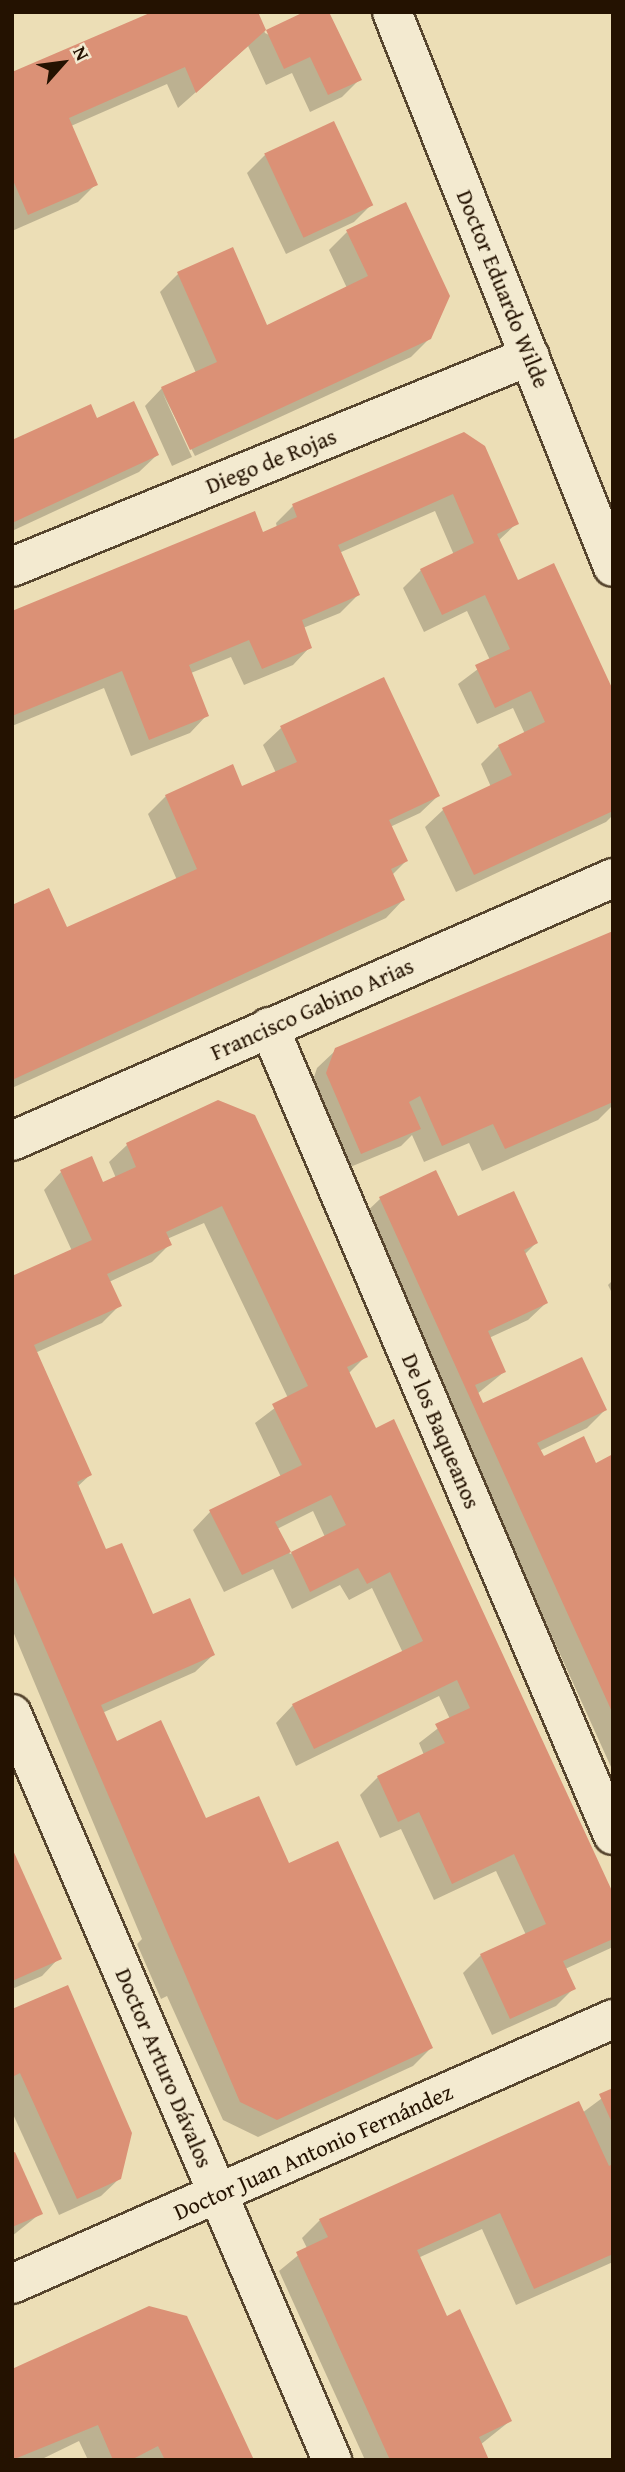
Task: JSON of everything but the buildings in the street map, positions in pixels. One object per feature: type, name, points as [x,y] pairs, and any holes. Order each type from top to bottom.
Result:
[{"type":"street","name":"Doctor Eduardo Wilde","points":[[392,12],[613,567]]},
{"type":"street","name":"Diego de Rojas","points":[[12,567],[530,356]]},
{"type":"street","name":"Francisco Gabino Arias","points":[[12,1142],[613,878]]},
{"type":"street","name":"De los Baqueanos","points":[[269,1027],[613,1835]]},
{"type":"street","name":"Doctor Arturo Dávalos","points":[[12,1714],[332,2460]]},
{"type":"street","name":"Doctor Juan Antonio Fernández","points":[[12,2284],[613,2019]]}]
